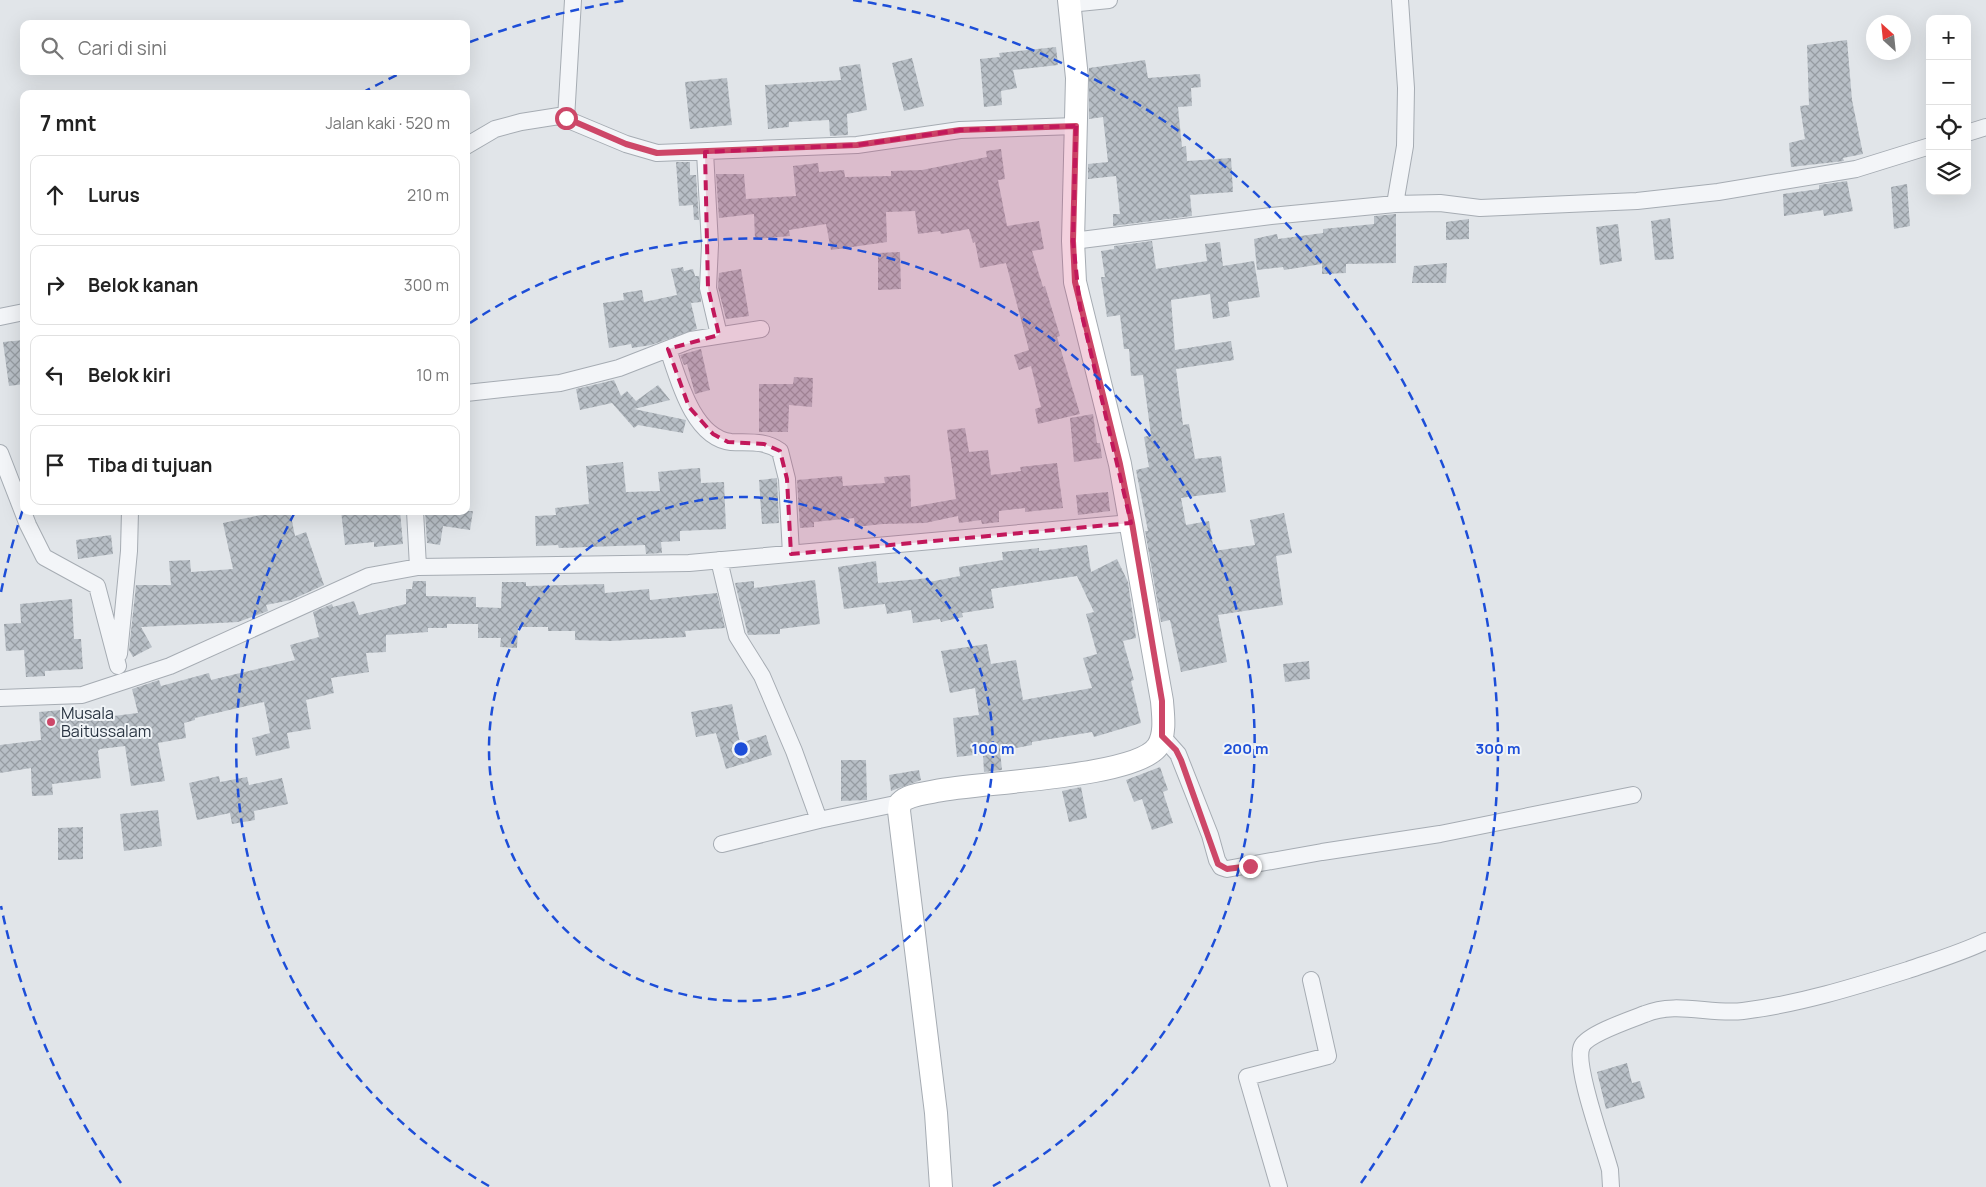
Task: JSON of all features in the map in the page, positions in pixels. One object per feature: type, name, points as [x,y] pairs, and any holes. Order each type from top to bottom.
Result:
[{"type":"street","points":[[566,118],[573,0]]},
{"type":"street","points":[[722,844],[819,820],[900,803],[910,796],[948,788],[1099,770],[1127,764],[1150,754],[1162,736],[1162,701],[1132,523],[1120,464],[1075,282],[1073,241],[1077,78],[1069,2],[1109,0]]},
{"type":"street","points":[[1395,204],[1405,146],[1406,88],[1400,0]]},
{"type":"street","points":[[470,144],[495,129],[521,122],[559,116],[626,144],[657,153],[857,145],[960,130],[1076,126]]},
{"type":"street","points":[[1971,132],[1986,127]]},
{"type":"street","points":[[1073,241],[1271,216],[1395,204],[1440,203],[1480,208],[1637,201],[1735,189],[1856,169],[1926,147]]},
{"type":"street","points":[[705,152],[710,245],[708,288],[719,335]]},
{"type":"street","points":[[0,317],[20,313]]},
{"type":"street","points":[[470,393],[560,383],[619,368],[691,340],[761,329]]},
{"type":"street","points":[[668,349],[689,407],[698,420],[713,434],[728,442],[764,444],[780,451],[787,478],[791,554]]},
{"type":"street","points":[[0,453],[20,504]]},
{"type":"street","points":[[24,515],[44,557],[97,586],[105,609],[118,674]]},
{"type":"street","points":[[118,674],[129,551],[130,515]]},
{"type":"street","points":[[415,515],[418,567]]},
{"type":"street","points":[[0,698],[82,695],[118,674],[170,666],[369,576],[418,567],[679,563],[1132,523]]},
{"type":"street","points":[[719,560],[737,636],[762,676],[794,751],[819,820]]},
{"type":"street","points":[[1162,736],[1178,754],[1210,835],[1217,860],[1221,867],[1227,869],[1440,834],[1633,795]]},
{"type":"street","points":[[900,803],[899,811],[936,1113],[941,1187]]},
{"type":"street","points":[[1611,1187],[1610,1170],[1582,1072],[1580,1051],[1583,1044],[1606,1030],[1648,1012],[1664,1009],[1727,1013],[1780,1006],[1880,978],[1970,949],[1986,941]]},
{"type":"street","points":[[1279,1187],[1247,1076],[1328,1056],[1311,980]]},
{"type":"highlighted area","points":[[1076,126],[1073,241],[1080,307],[1131,523],[791,554],[787,479],[780,451],[764,444],[728,442],[713,434],[689,407],[668,349],[719,335],[708,288],[705,152],[857,145],[960,130]]},
{"type":"building","points":[[1847,40],[1852,100],[1863,154],[1843,158],[1844,161],[1791,167],[1789,143],[1805,139],[1800,106],[1809,105],[1807,45]]},
{"type":"building","points":[[1056,47],[1058,65],[1013,70],[1017,88],[1001,91],[1002,105],[984,107],[980,59],[1000,57],[999,53]]},
{"type":"building","points":[[912,58],[924,106],[904,111],[892,63]]},
{"type":"building","points":[[1145,60],[1148,78],[1200,74],[1201,87],[1191,88],[1192,106],[1178,107],[1182,147],[1186,146],[1187,161],[1231,158],[1233,192],[1190,195],[1192,216],[1113,226],[1113,214],[1120,214],[1116,176],[1088,179],[1088,164],[1108,162],[1103,117],[1089,119],[1089,68]]},
{"type":"building","points":[[860,64],[867,110],[847,114],[848,135],[830,136],[829,120],[789,122],[789,127],[768,129],[765,85],[841,80],[839,67]]},
{"type":"building","points":[[727,78],[732,125],[690,129],[685,82]]},
{"type":"building","points":[[1001,149],[1005,179],[998,180],[1007,226],[1039,221],[1044,249],[1032,251],[1060,336],[1057,337],[1080,414],[1038,424],[1035,409],[1041,407],[1031,366],[1019,370],[1014,355],[1029,350],[1006,263],[980,268],[975,242],[973,243],[969,229],[941,234],[940,231],[918,234],[915,211],[886,212],[887,242],[831,250],[826,224],[789,230],[790,236],[755,239],[754,214],[719,218],[716,174],[744,174],[746,199],[796,196],[793,166],[818,163],[819,172],[844,170],[845,177],[891,176],[891,171],[922,170],[987,157],[986,151]]},
{"type":"building","points":[[676,162],[690,162],[690,175],[696,175],[699,220],[694,220],[693,205],[679,206]]},
{"type":"building","points":[[1847,181],[1853,211],[1824,216],[1823,210],[1784,216],[1783,194],[1819,189],[1819,185]]},
{"type":"building","points":[[1907,184],[1910,226],[1894,229],[1891,187]]},
{"type":"building","points":[[1396,214],[1396,263],[1346,264],[1346,273],[1322,274],[1322,264],[1284,270],[1283,267],[1257,270],[1254,239],[1277,234],[1278,239],[1323,233],[1323,229],[1374,224],[1374,216]]},
{"type":"building","points":[[1670,218],[1674,259],[1655,260],[1651,221]]},
{"type":"building","points":[[1469,219],[1469,239],[1446,240],[1446,222]]},
{"type":"building","points":[[1618,224],[1622,261],[1600,265],[1596,227]]},
{"type":"building","points":[[1152,241],[1156,269],[1207,261],[1205,244],[1220,242],[1223,266],[1254,261],[1260,297],[1228,302],[1230,316],[1213,319],[1210,294],[1171,300],[1175,350],[1231,341],[1234,360],[1176,369],[1183,425],[1189,424],[1195,459],[1221,456],[1226,492],[1181,498],[1186,525],[1209,521],[1214,551],[1255,545],[1250,520],[1284,513],[1292,553],[1276,556],[1283,605],[1218,615],[1227,662],[1181,672],[1170,620],[1161,622],[1145,531],[1148,531],[1136,470],[1149,467],[1144,437],[1151,435],[1143,375],[1131,376],[1129,349],[1124,349],[1120,315],[1107,317],[1101,277],[1105,277],[1101,251],[1114,249],[1114,246]]},
{"type":"building","points":[[900,252],[901,289],[878,290],[878,253]]},
{"type":"building","points":[[1447,263],[1446,283],[1412,283],[1414,266]]},
{"type":"building","points":[[683,267],[684,271],[693,269],[695,276],[699,276],[701,302],[691,303],[697,329],[651,345],[632,348],[631,344],[609,348],[603,303],[624,300],[623,293],[642,290],[644,302],[677,295],[671,269]]},
{"type":"building","points":[[741,269],[749,316],[726,319],[718,287],[719,273]]},
{"type":"building","points":[[20,340],[20,385],[9,386],[3,342]]},
{"type":"building","points":[[701,349],[710,390],[695,394],[687,364],[684,365],[680,355]]},
{"type":"building","points":[[794,377],[813,378],[812,407],[789,405],[788,432],[759,432],[759,384],[793,384]]},
{"type":"building","points":[[614,380],[621,396],[627,391],[636,401],[658,385],[670,400],[634,409],[686,420],[683,433],[638,425],[634,428],[612,403],[580,410],[576,389]]},
{"type":"building","points":[[1093,414],[1097,443],[1100,443],[1102,458],[1074,462],[1070,418]]},
{"type":"building","points":[[965,428],[969,452],[988,450],[991,475],[1021,471],[1020,467],[1057,463],[1063,508],[1025,512],[1025,508],[999,511],[999,522],[982,524],[981,520],[959,523],[958,516],[925,523],[855,527],[854,518],[814,522],[814,527],[800,528],[797,480],[842,476],[843,486],[885,483],[884,477],[910,475],[911,507],[956,499],[947,430]]},
{"type":"building","points":[[623,462],[626,492],[660,491],[658,472],[685,469],[700,468],[701,483],[724,482],[726,529],[680,531],[680,541],[661,542],[662,553],[646,554],[645,545],[559,548],[558,545],[536,546],[535,516],[556,515],[555,508],[589,504],[586,466]]},
{"type":"building","points":[[777,478],[779,523],[762,524],[759,480]]},
{"type":"building","points":[[1108,492],[1110,511],[1078,515],[1076,495]]},
{"type":"building","points":[[470,511],[473,511],[470,530],[443,526],[440,545],[427,543],[425,515],[470,515]]},
{"type":"building","points":[[261,515],[291,515],[295,536],[306,532],[324,585],[291,600],[266,605],[268,611],[238,622],[141,627],[152,647],[133,657],[129,650],[136,585],[171,585],[169,561],[190,560],[191,572],[233,569],[223,523]]},
{"type":"building","points":[[341,515],[400,515],[403,544],[374,547],[374,542],[345,545]]},
{"type":"building","points":[[111,535],[113,554],[78,559],[76,540]]},
{"type":"building","points":[[1087,545],[1091,572],[1117,559],[1128,582],[1136,638],[1123,641],[1134,680],[1131,681],[1141,723],[1094,737],[1092,732],[1032,742],[1032,745],[1000,751],[1002,770],[984,772],[983,754],[957,757],[953,718],[979,715],[975,688],[950,693],[941,651],[987,644],[991,664],[1016,660],[1023,700],[1092,688],[1083,658],[1097,654],[1086,614],[1094,612],[1077,576],[991,589],[994,608],[962,613],[963,617],[941,622],[940,619],[913,623],[911,610],[887,614],[885,604],[844,609],[838,567],[876,561],[878,583],[929,578],[929,582],[960,576],[959,567],[1003,560],[1002,552],[1039,548],[1039,551]]},
{"type":"building","points":[[815,580],[820,624],[780,629],[780,634],[748,635],[735,583],[754,581],[754,588]]},
{"type":"building","points":[[413,581],[426,581],[426,596],[476,597],[476,607],[501,608],[502,582],[526,582],[526,586],[604,584],[605,593],[649,589],[650,600],[717,593],[725,628],[685,631],[686,637],[611,641],[575,640],[575,631],[548,631],[548,627],[518,627],[517,648],[500,647],[501,638],[478,638],[478,624],[447,624],[447,628],[428,628],[428,632],[386,635],[386,652],[366,653],[369,672],[331,678],[334,693],[306,700],[311,729],[287,733],[290,748],[256,756],[252,738],[270,733],[264,702],[195,718],[195,720],[184,723],[186,738],[158,743],[165,781],[131,786],[125,746],[100,749],[98,751],[101,778],[52,784],[53,795],[32,796],[31,768],[0,773],[0,745],[41,740],[39,712],[61,710],[62,716],[96,712],[97,718],[138,713],[132,689],[159,680],[161,686],[209,673],[211,680],[295,660],[290,645],[319,637],[313,612],[332,604],[333,607],[354,601],[359,615],[406,604],[406,589],[412,589]]},
{"type":"building","points":[[72,599],[74,639],[81,639],[83,669],[45,671],[45,676],[26,677],[24,650],[6,651],[4,624],[21,623],[20,604]]},
{"type":"building","points":[[1309,661],[1310,679],[1285,682],[1283,664]]},
{"type":"building","points":[[732,704],[740,743],[766,735],[772,755],[726,769],[716,733],[696,737],[691,712]]},
{"type":"building","points":[[841,760],[866,760],[867,800],[841,801]]},
{"type":"building","points":[[1160,767],[1168,790],[1163,792],[1173,823],[1152,830],[1142,799],[1134,802],[1126,780]]},
{"type":"building","points":[[919,770],[921,780],[891,791],[889,775]]},
{"type":"building","points":[[219,776],[220,782],[247,777],[249,785],[282,778],[288,804],[254,811],[255,820],[232,824],[230,813],[197,820],[189,783]]},
{"type":"building","points":[[1081,787],[1087,818],[1069,822],[1062,791]]},
{"type":"building","points":[[158,810],[162,846],[124,851],[120,814]]},
{"type":"building","points":[[83,827],[83,859],[58,860],[58,828]]},
{"type":"building","points":[[1627,1063],[1632,1083],[1640,1081],[1645,1098],[1606,1109],[1597,1072]]},
{"type":"place","name":"Musala Baitussalam","points":[[51,722]]},
{"type":"route","points":[[566,118],[626,144],[657,153],[857,145],[960,130],[1076,126],[1073,241],[1075,282],[1120,464],[1132,523],[1162,701],[1162,736],[1176,750],[1181,760],[1210,835],[1218,864],[1227,869],[1250,866]]}]
